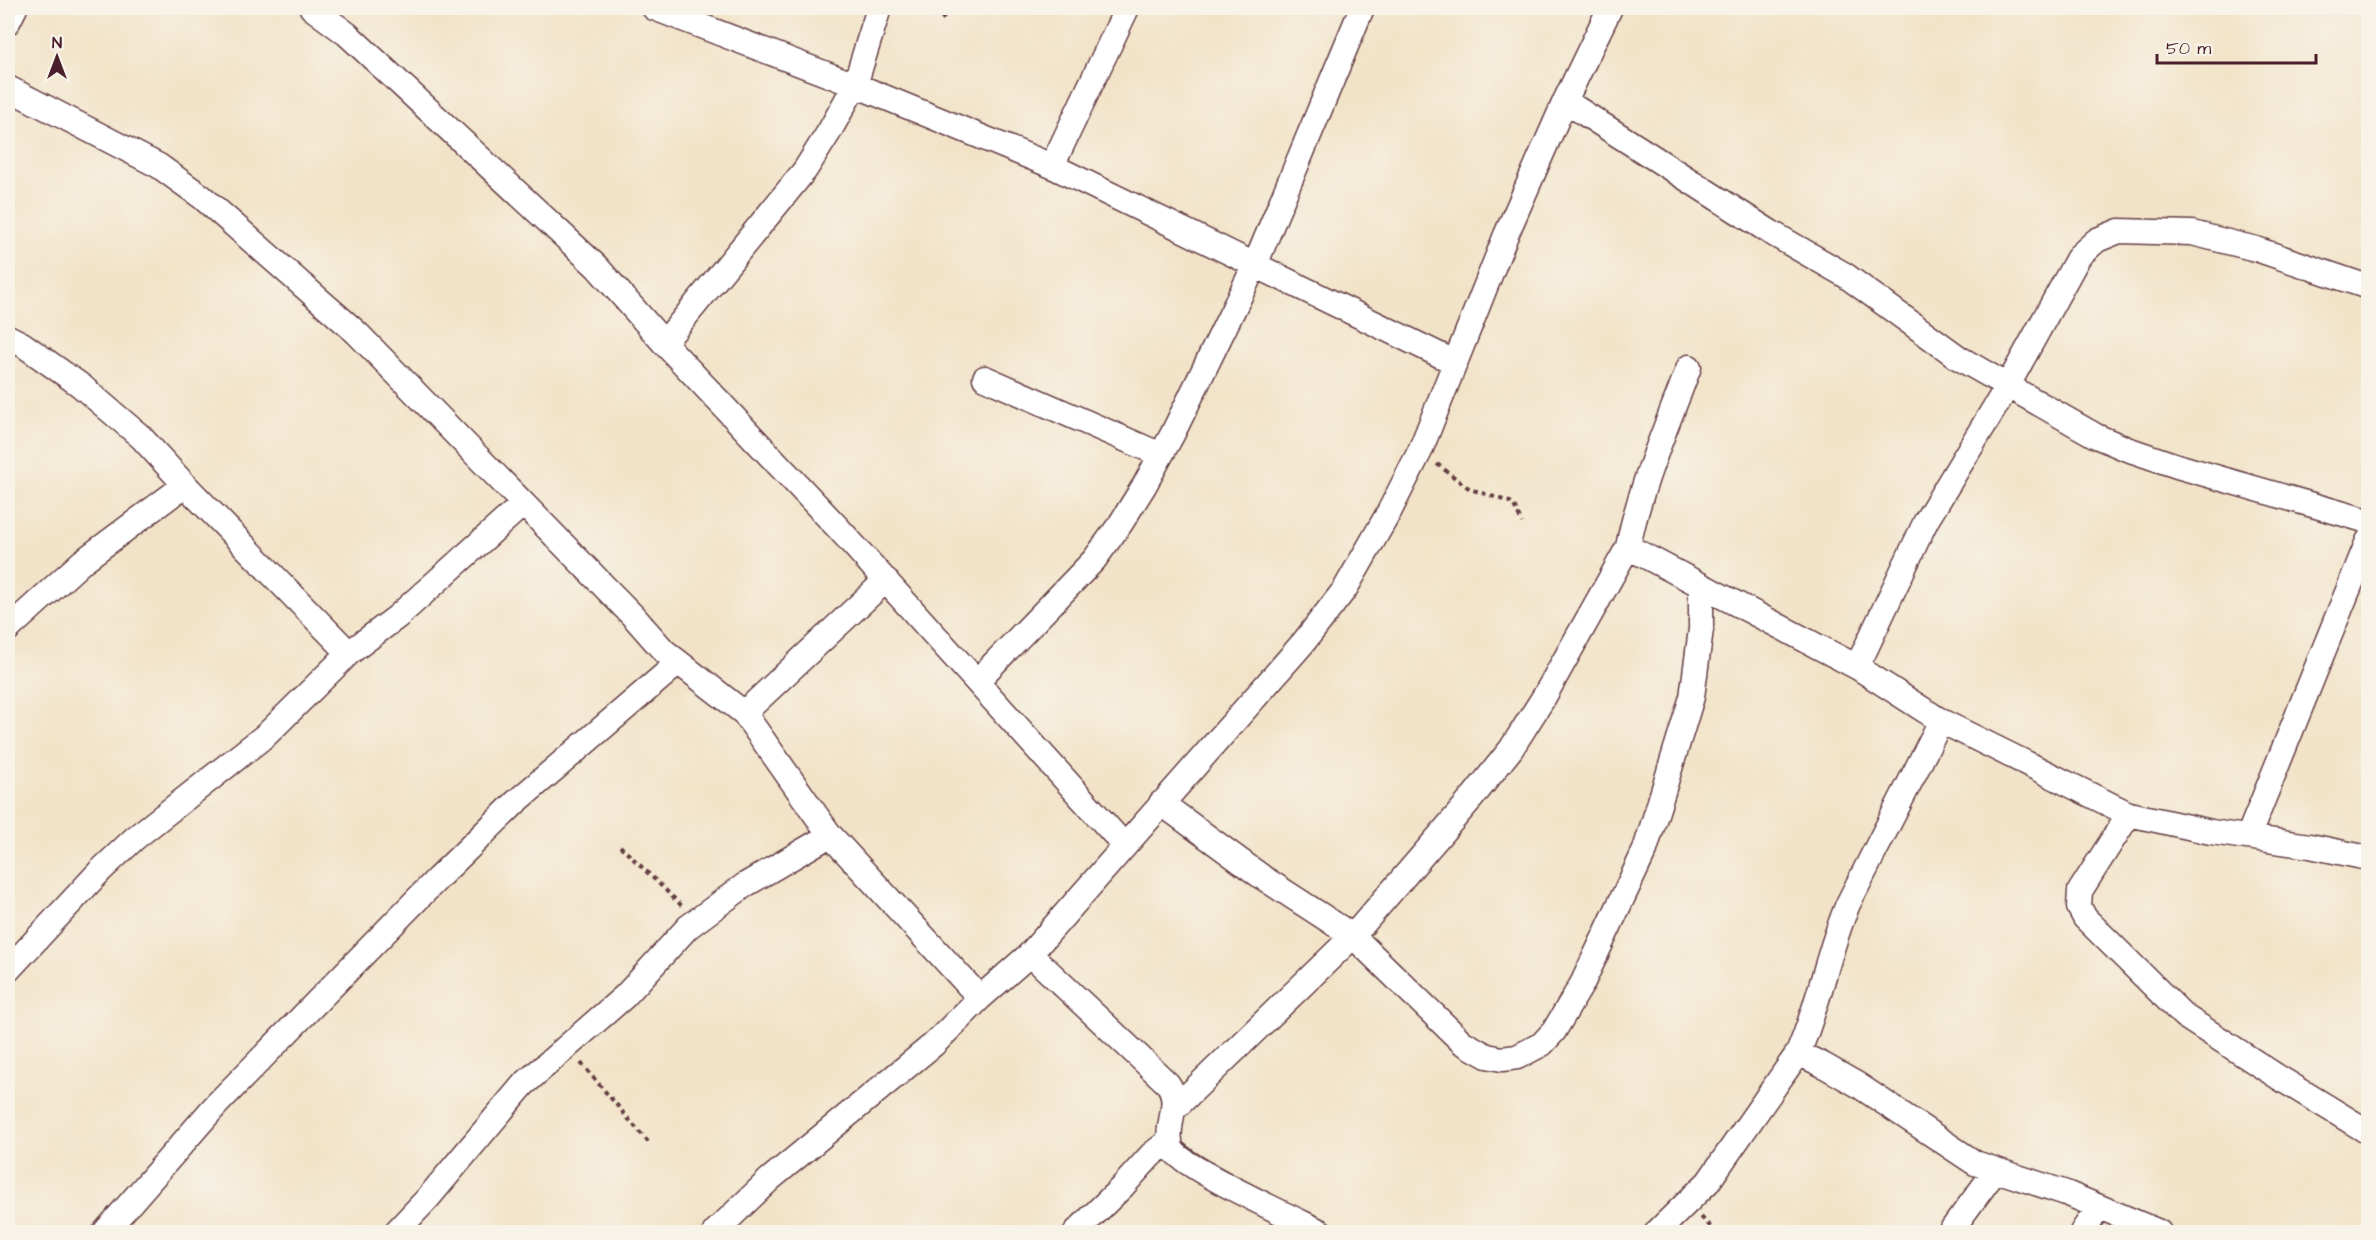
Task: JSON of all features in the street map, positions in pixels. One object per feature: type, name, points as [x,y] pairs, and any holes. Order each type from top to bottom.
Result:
[{"type":"street","points":[[8,22],[15,8]]},
{"type":"street","points":[[312,8],[346,34],[589,259],[664,343],[886,580],[1124,845]]},
{"type":"street","points":[[655,8],[1052,166],[1454,362]]},
{"type":"street","points":[[664,343],[805,170],[855,86],[879,8]]},
{"type":"street","points":[[1052,166],[1127,8]]},
{"type":"street","points":[[977,681],[1094,560],[1121,523],[1161,455],[1255,265],[1362,8]]},
{"type":"street","points":[[715,1233],[770,1179],[934,1044],[980,998],[1030,954],[1304,643],[1345,589],[1388,514],[1420,451],[1454,362],[1565,101],[1610,8]]},
{"type":"street","points":[[8,88],[159,166],[202,197],[357,333],[483,460],[664,651],[744,713],[830,835],[980,998]]},
{"type":"street","points":[[1565,101],[1770,232],[1845,275],[1938,344],[2007,387],[2096,436],[2127,449],[2261,491],[2368,521]]},
{"type":"street","points":[[1857,667],[1926,521],[2007,387],[2079,256],[2097,240],[2113,233],[2138,230],[2192,233],[2256,249],[2368,286]]},
{"type":"street","points":[[12,346],[80,386],[141,437],[349,653]]},
{"type":"street","points":[[1174,1109],[1353,936],[1511,749],[1544,697],[1628,547],[1644,485],[1689,367]]},
{"type":"street","points":[[985,378],[1161,455]]},
{"type":"street","points":[[8,629],[83,561],[185,485]]},
{"type":"street","points":[[8,970],[100,871],[135,838],[266,735],[349,653],[398,616],[523,504]]},
{"type":"street","points":[[2248,837],[2368,541]]},
{"type":"street","points":[[1628,547],[1857,667],[1941,721],[2129,814],[2190,828],[2310,846],[2368,858]]},
{"type":"street","points":[[744,713],[886,580]]},
{"type":"street","points":[[1161,803],[1262,877],[1353,936],[1473,1050],[1487,1056],[1517,1058],[1542,1044],[1563,1018],[1603,944],[1645,850],[1692,698],[1701,629],[1701,585]]},
{"type":"street","points":[[105,1233],[216,1106],[438,878],[516,802],[678,663]]},
{"type":"street","points":[[1657,1233],[1708,1182],[1798,1053],[1807,1035],[1841,920],[1858,880],[1941,721]]},
{"type":"street","points":[[2129,814],[2083,884],[2078,900],[2085,918],[2184,1016],[2368,1132]]},
{"type":"street","points":[[396,1233],[523,1085],[632,990],[669,947],[697,920],[745,885],[830,835]]},
{"type":"street","points":[[1030,954],[1168,1084],[1173,1094],[1174,1109],[1170,1140],[1176,1155],[1200,1170],[1321,1233]]},
{"type":"street","points":[[1798,1053],[1858,1085],[1975,1163],[2038,1183],[2159,1233]]},
{"type":"street","points":[[1076,1233],[1151,1155],[1170,1140]]},
{"type":"street","points":[[1950,1233],[1995,1171]]},
{"type":"street","points":[[2082,1233],[2098,1208]]},
{"type":"path","points":[[938,8],[944,21]]},
{"type":"path","points":[[1420,451],[1470,489],[1513,503],[1522,523]]},
{"type":"path","points":[[621,846],[697,920]]},
{"type":"path","points":[[566,1047],[649,1143]]}]
